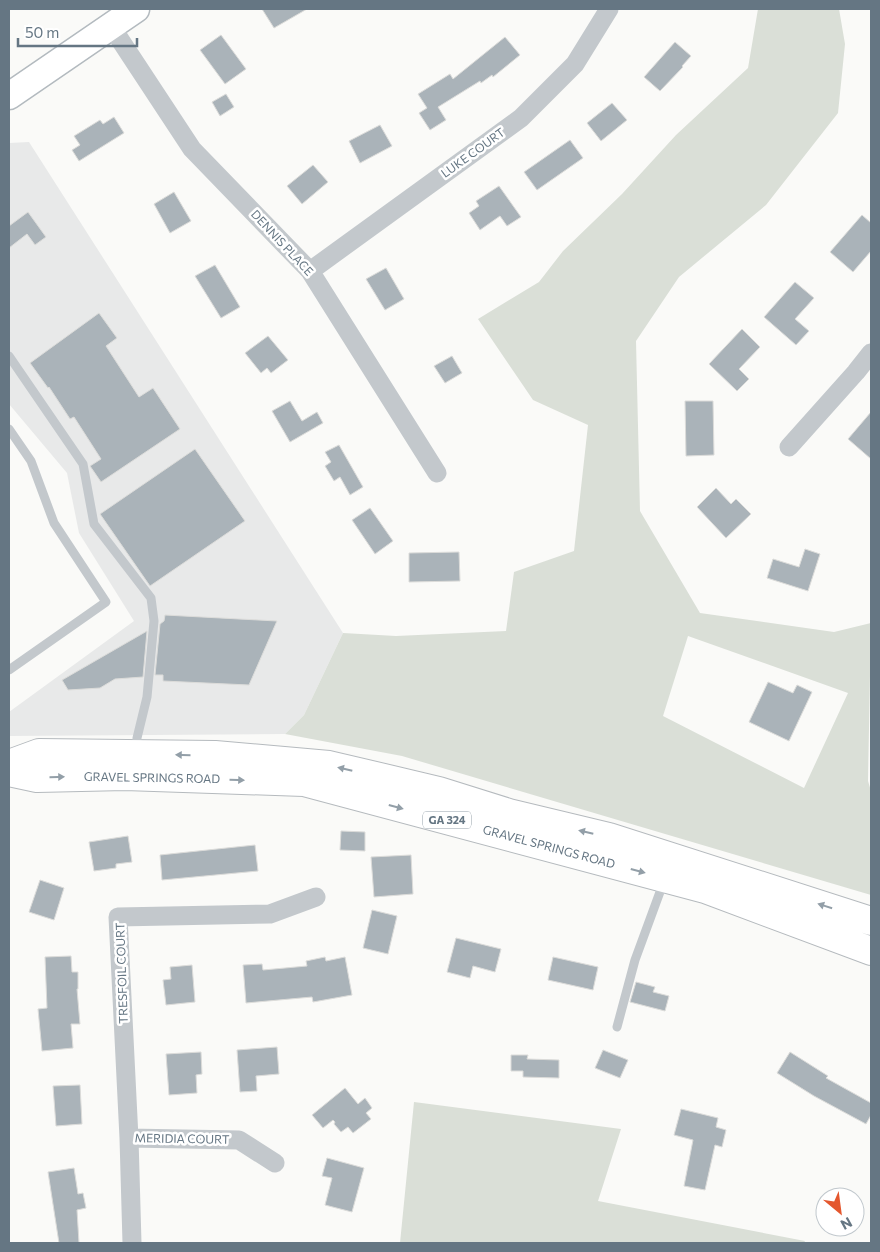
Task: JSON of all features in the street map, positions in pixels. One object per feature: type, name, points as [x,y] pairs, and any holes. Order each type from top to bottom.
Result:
[{"type":"main road","points":[[9,96],[136,9]]},
{"type":"main road","name":"GRAVEL SPRINGS ROAD","points":[[9,764],[39,753],[215,755],[338,767],[439,791],[509,813],[609,837],[871,921]]},
{"type":"main road","name":"GRAVEL SPRINGS ROAD","points":[[9,772],[37,778],[125,776],[304,782],[705,889],[871,951]]},
{"type":"street","name":"LUKE COURT","points":[[310,271],[521,118],[575,64],[609,9]]},
{"type":"street","name":"DENNIS PLACE","points":[[111,26],[192,149],[310,271],[437,473]]},
{"type":"street","points":[[789,446],[871,353]]},
{"type":"street","name":"TRESFOIL COURT","points":[[129,1138],[118,918],[270,914],[316,897]]},
{"type":"street","name":"MERIDIA COURT","points":[[132,1243],[129,1138],[239,1140],[275,1163]]},
{"type":"lane","points":[[9,356],[83,464],[94,524],[151,598],[154,621],[148,697],[137,738],[136,754]]},
{"type":"lane","points":[[9,429],[31,460],[54,523],[106,602],[9,670]]},
{"type":"lane","points":[[617,1027],[635,960],[666,878]]},
{"type":"shaded area","points":[[758,9],[839,9],[845,44],[838,113],[766,205],[679,277],[636,341],[640,511],[700,613],[834,632],[871,623],[868,781],[871,791],[871,895],[402,756],[285,734],[304,715],[343,633],[396,636],[506,631],[514,572],[574,551],[588,425],[533,400],[478,319],[539,282],[563,251],[622,194],[676,135],[748,68]],"holes":[[[688,636],[848,693],[804,788],[663,716]]]},
{"type":"shaded area","points":[[29,142],[343,633],[304,715],[285,734],[9,736],[9,712],[134,621],[79,533],[67,473],[9,404],[9,143]]},
{"type":"shaded area","points":[[414,1102],[621,1129],[598,1201],[805,1241],[804,1243],[400,1243]]},
{"type":"building","points":[[262,9],[307,9],[274,28]]},
{"type":"building","points":[[221,35],[246,69],[225,84],[200,50]]},
{"type":"building","points":[[505,37],[520,55],[493,77],[492,75],[481,83],[480,81],[438,107],[446,120],[430,130],[419,113],[427,108],[418,94],[450,74],[453,79]]},
{"type":"building","points":[[675,42],[691,56],[660,91],[644,77]]},
{"type":"building","points":[[226,94],[234,107],[220,116],[212,102]]},
{"type":"building","points":[[612,103],[627,120],[601,141],[587,123]]},
{"type":"building","points":[[114,117],[124,133],[79,161],[72,150],[80,145],[74,136],[100,120],[103,124]]},
{"type":"building","points":[[380,125],[392,146],[360,163],[349,141]]},
{"type":"building","points":[[570,140],[583,158],[537,190],[524,172]]},
{"type":"building","points":[[313,165],[328,182],[302,204],[287,186]]},
{"type":"building","points":[[499,186],[521,217],[507,226],[500,216],[480,230],[469,213],[479,206],[476,201]]},
{"type":"building","points":[[174,192],[191,221],[170,233],[154,204]]},
{"type":"building","points":[[28,212],[46,237],[35,245],[27,234],[9,248],[9,226]]},
{"type":"building","points":[[862,215],[871,223],[871,251],[853,272],[830,252]]},
{"type":"building","points":[[215,265],[240,307],[221,318],[195,276]]},
{"type":"building","points":[[386,268],[404,299],[385,310],[366,279]]},
{"type":"building","points":[[795,282],[814,298],[795,319],[809,331],[796,345],[764,317]]},
{"type":"building","points":[[99,313],[117,338],[106,346],[139,397],[153,388],[180,429],[101,482],[90,466],[101,459],[74,417],[70,419],[49,387],[30,363]]},
{"type":"building","points":[[742,329],[760,347],[739,369],[749,379],[737,391],[709,364]]},
{"type":"building","points":[[268,336],[288,360],[271,373],[267,368],[261,373],[245,353]]},
{"type":"building","points":[[452,356],[462,373],[445,383],[434,366]]},
{"type":"building","points":[[290,401],[302,421],[317,412],[323,423],[290,442],[272,411]]},
{"type":"building","points":[[685,401],[713,401],[714,455],[686,456]]},
{"type":"building","points":[[871,412],[871,459],[848,439]]},
{"type":"building","points":[[339,445],[363,487],[350,495],[340,477],[334,481],[325,466],[331,462],[325,452]]},
{"type":"building","points":[[195,449],[245,521],[150,586],[100,514]]},
{"type":"building","points":[[716,488],[731,504],[736,499],[751,514],[726,538],[697,507]]},
{"type":"building","points":[[370,508],[393,541],[375,554],[352,520]]},
{"type":"building","points":[[805,549],[820,554],[808,591],[767,578],[773,559],[799,567]]},
{"type":"building","points":[[459,552],[460,581],[409,582],[409,553]]},
{"type":"building","points":[[165,615],[277,621],[249,685],[163,681],[163,675],[155,675],[160,624],[164,621]]},
{"type":"building","points":[[147,631],[143,677],[115,679],[100,688],[68,690],[62,680]]},
{"type":"building","points":[[768,682],[793,693],[797,685],[812,692],[789,741],[749,722]]},
{"type":"building","points":[[341,831],[365,832],[365,851],[340,850]]},
{"type":"building","points":[[128,836],[132,862],[116,864],[116,868],[94,871],[89,842]]},
{"type":"building","points":[[255,845],[258,871],[162,880],[160,855]]},
{"type":"building","points":[[411,855],[413,894],[374,897],[371,857]]},
{"type":"building","points":[[40,880],[64,888],[54,920],[29,912]]},
{"type":"building","points":[[372,910],[397,916],[388,954],[363,948]]},
{"type":"building","points":[[456,938],[501,949],[495,972],[473,966],[470,978],[447,972]]},
{"type":"building","points":[[71,956],[72,972],[78,972],[77,989],[80,1024],[71,1024],[73,1048],[42,1051],[38,1009],[47,1008],[45,957]]},
{"type":"building","points":[[325,957],[326,961],[345,957],[352,995],[313,1002],[312,997],[246,1003],[243,965],[262,964],[263,970],[307,966],[306,961]]},
{"type":"building","points":[[553,957],[598,967],[593,990],[548,980]]},
{"type":"building","points":[[192,965],[195,1002],[166,1005],[163,980],[171,979],[170,967]]},
{"type":"building","points":[[636,982],[655,987],[653,992],[669,996],[665,1011],[630,1002]]},
{"type":"building","points":[[277,1047],[279,1074],[256,1076],[257,1091],[240,1092],[237,1050]]},
{"type":"building","points":[[603,1050],[628,1060],[620,1078],[595,1068]]},
{"type":"building","points":[[201,1052],[202,1074],[196,1075],[197,1093],[169,1095],[166,1054]]},
{"type":"building","points":[[790,1052],[828,1076],[826,1078],[871,1103],[871,1115],[866,1124],[814,1096],[777,1073]]},
{"type":"building","points":[[511,1055],[528,1055],[527,1059],[559,1060],[559,1078],[523,1077],[523,1071],[511,1071]]},
{"type":"building","points":[[80,1085],[82,1124],[56,1126],[53,1086]]},
{"type":"building","points":[[345,1088],[358,1104],[365,1098],[372,1108],[366,1113],[371,1119],[353,1133],[348,1127],[341,1132],[333,1120],[323,1128],[312,1115]]},
{"type":"building","points":[[681,1109],[718,1118],[716,1127],[726,1130],[722,1147],[715,1145],[705,1190],[684,1186],[693,1140],[674,1135]]},
{"type":"building","points":[[327,1158],[364,1168],[352,1212],[325,1205],[332,1178],[322,1176]]},
{"type":"building","points":[[74,1168],[78,1194],[83,1193],[86,1208],[77,1210],[79,1243],[59,1243],[48,1172]]}]
